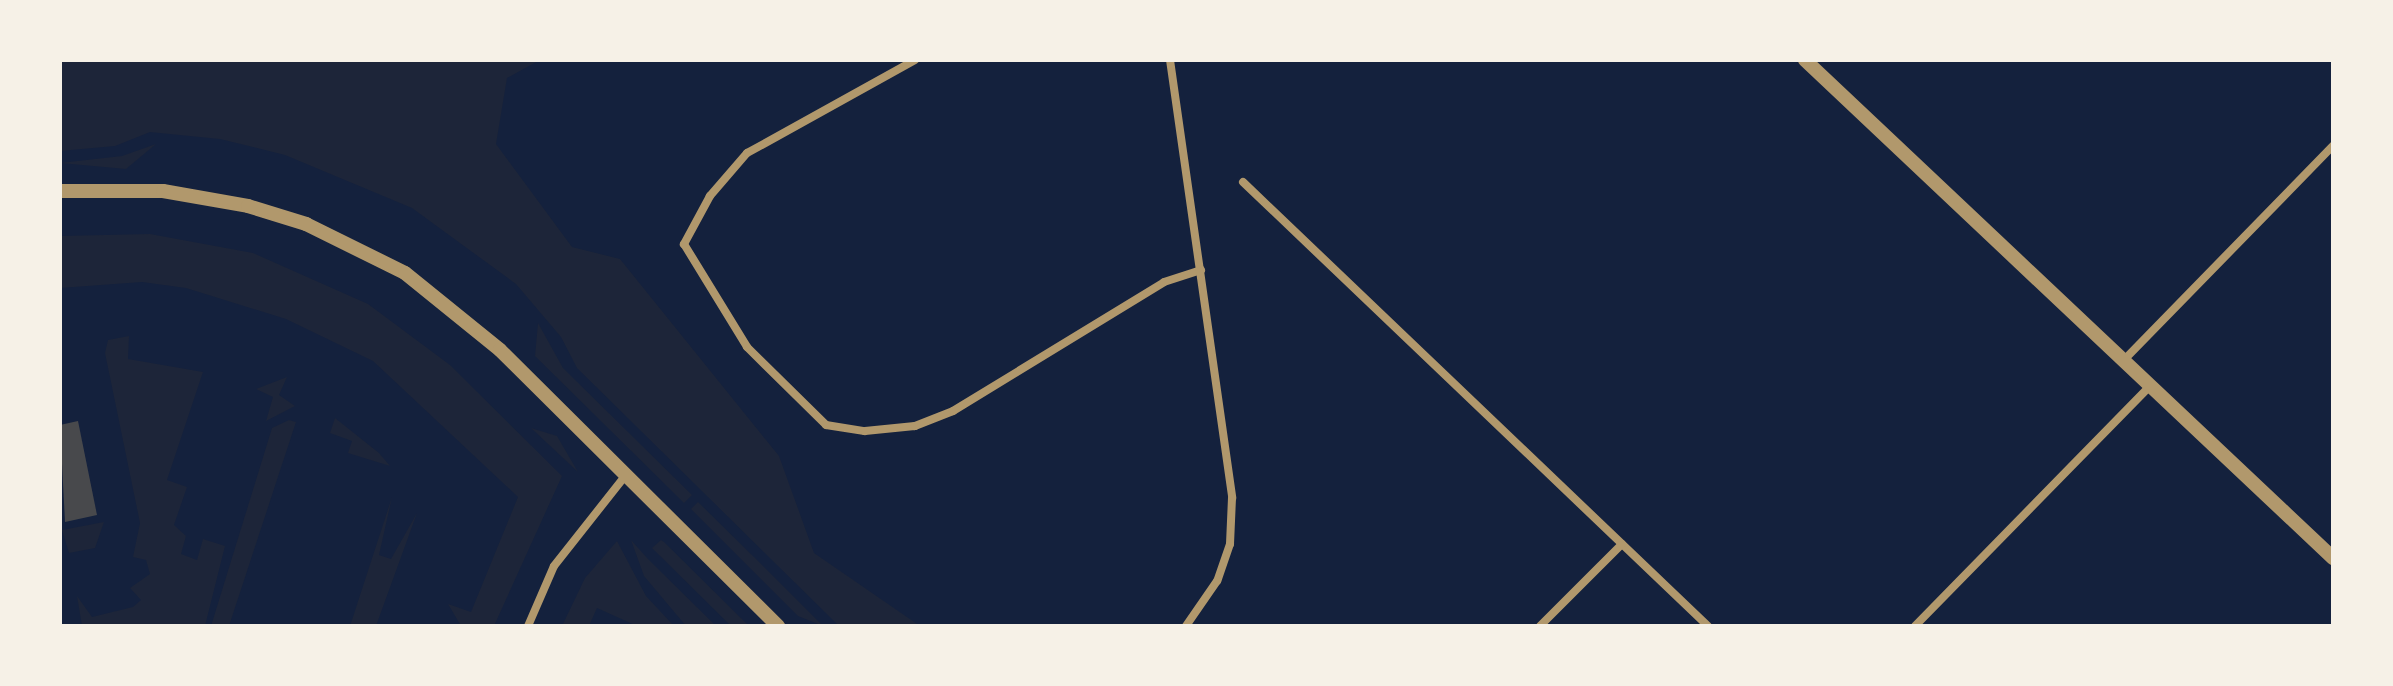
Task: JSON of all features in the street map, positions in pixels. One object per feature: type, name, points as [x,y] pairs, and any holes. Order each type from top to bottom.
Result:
[{"type":"street","points":[[915,60],[747,153],[710,196],[684,244],[747,347],[826,425],[865,431],[915,426],[953,411],[1164,282],[1201,270]]},
{"type":"street","points":[[1170,60],[1232,498],[1230,544],[1217,581],[1186,626]]},
{"type":"street","points":[[1805,60],[2333,558]]},
{"type":"street","points":[[2123,361],[2333,146]]},
{"type":"street","points":[[1243,182],[1708,626]]},
{"type":"street","points":[[60,191],[197,195],[277,214],[358,247],[465,318],[778,626]]},
{"type":"street","points":[[1915,626],[2149,387]]},
{"type":"street","points":[[528,626],[554,566],[625,476]]},
{"type":"street","points":[[1540,626],[1622,544]]},
{"type":"shaded area","points":[[60,60],[540,60],[507,78],[496,144],[572,247],[620,259],[779,456],[814,553],[920,626],[839,626],[577,368],[561,337],[516,284],[412,208],[285,155],[220,139],[150,132],[115,146],[60,151]]},
{"type":"shaded area","points":[[156,144],[126,169],[60,163],[122,156]]},
{"type":"shaded area","points":[[150,234],[253,253],[368,304],[450,365],[562,476],[494,626],[461,626],[448,604],[471,612],[518,497],[373,361],[286,319],[186,288],[142,282],[60,288],[60,236]]},
{"type":"shaded area","points":[[538,323],[563,368],[692,495],[684,503],[535,356]]},
{"type":"shaded area","points":[[129,336],[128,359],[203,372],[167,480],[187,487],[174,525],[186,536],[181,554],[197,560],[203,539],[225,546],[205,626],[82,626],[77,596],[92,617],[133,607],[141,600],[130,588],[150,574],[146,560],[133,557],[140,523],[105,353],[108,340]]},
{"type":"shaded area","points":[[287,377],[279,395],[295,406],[266,421],[273,397],[256,389]]},
{"type":"shaded area","points":[[335,418],[379,453],[390,466],[348,453],[352,441],[330,433]]},
{"type":"shaded area","points":[[289,420],[296,422],[229,626],[211,626],[272,428]]},
{"type":"shaded area","points":[[531,428],[557,436],[578,472]]},
{"type":"shaded area","points":[[392,497],[379,555],[391,559],[417,513],[376,626],[350,626]]},
{"type":"shaded area","points":[[698,502],[823,626],[798,616],[691,509]]},
{"type":"shaded area","points":[[104,522],[95,548],[69,553],[62,530]]},
{"type":"shaded area","points":[[631,540],[716,626],[686,626],[644,576]]},
{"type":"shaded area","points":[[661,540],[749,626],[731,626],[652,548]]},
{"type":"shaded area","points":[[617,541],[646,596],[674,626],[637,626],[597,608],[589,626],[562,626],[585,578]]},
{"type":"building","points":[[78,421],[97,515],[65,522],[60,425]]}]
